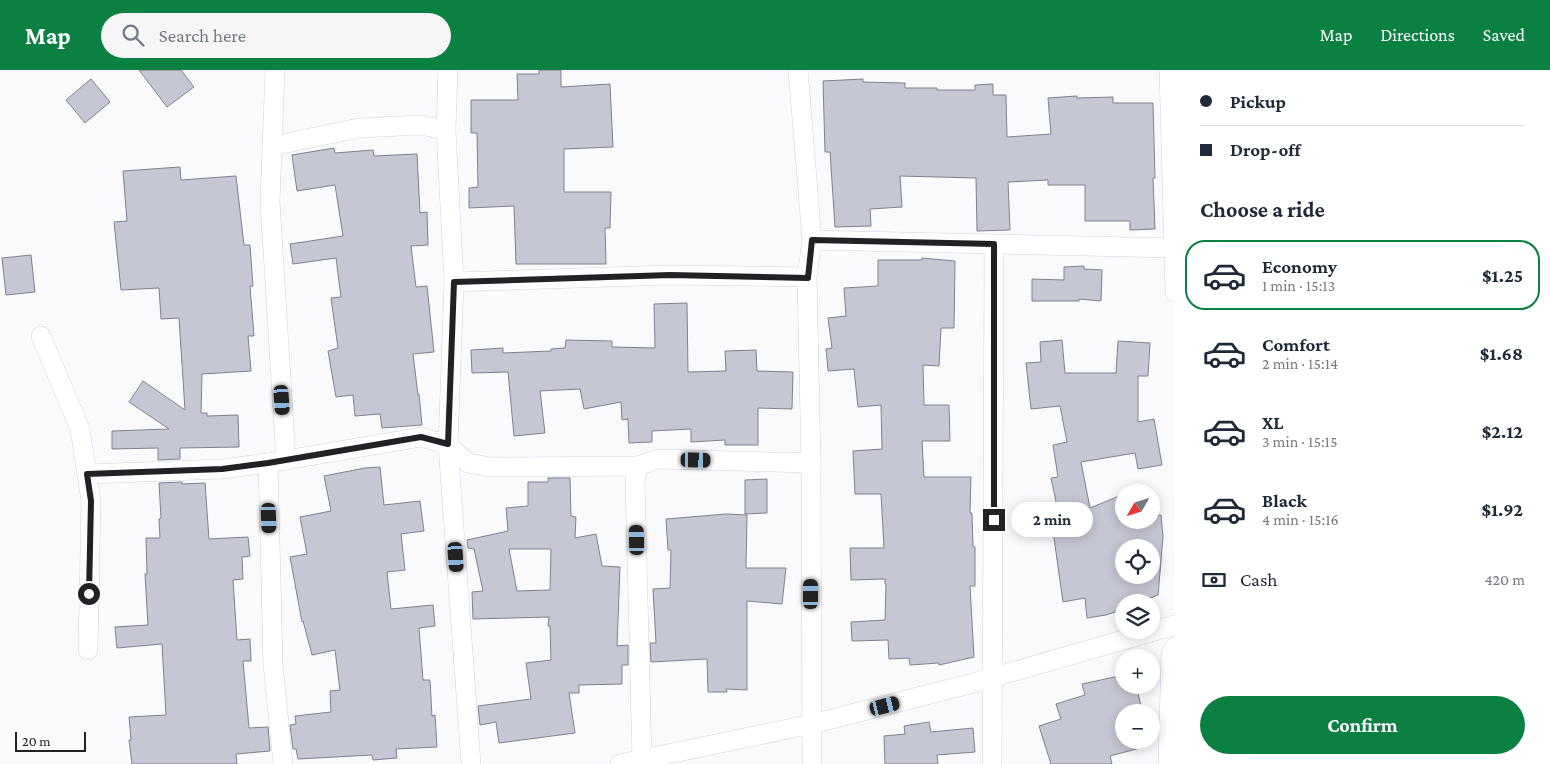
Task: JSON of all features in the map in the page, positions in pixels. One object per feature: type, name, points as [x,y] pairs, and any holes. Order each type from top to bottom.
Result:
[{"type":"street","points":[[275,70],[270,202],[286,460]]},
{"type":"street","points":[[448,70],[446,130],[454,282],[448,444],[471,764]]},
{"type":"street","points":[[798,70],[812,240],[808,278],[812,764]]},
{"type":"street","points":[[1169,70],[1175,292]]},
{"type":"street","points":[[272,146],[359,128],[420,125],[446,130]]},
{"type":"street","points":[[812,240],[1173,248]]},
{"type":"street","points":[[992,764],[994,677],[994,244]]},
{"type":"street","points":[[454,282],[670,275],[808,278]]},
{"type":"street","points":[[41,336],[80,429],[87,474],[91,501],[88,650]]},
{"type":"street","points":[[87,474],[222,469],[421,437],[448,444],[468,463],[490,467],[638,466],[658,459],[811,462]]},
{"type":"street","points":[[268,463],[273,664],[283,764]]},
{"type":"street","points":[[638,466],[635,481],[642,759]]},
{"type":"street","points":[[620,764],[812,724],[994,677],[1175,625]]},
{"type":"street","points":[[1168,764],[1171,654],[1175,647]]},
{"type":"building","points":[[139,70],[181,70],[194,87],[167,107]]},
{"type":"building","points":[[539,70],[561,70],[561,87],[610,84],[613,147],[564,149],[564,192],[611,192],[610,228],[605,228],[606,264],[516,264],[514,206],[469,208],[469,188],[478,187],[477,133],[471,133],[471,100],[518,100],[517,74],[539,74]]},
{"type":"building","points":[[91,79],[110,102],[85,123],[66,100]]},
{"type":"building","points":[[863,79],[863,82],[905,83],[905,88],[937,88],[937,90],[975,90],[975,85],[993,84],[993,95],[1006,95],[1007,137],[1051,134],[1048,98],[1077,96],[1077,98],[1113,97],[1113,103],[1153,103],[1155,229],[1130,230],[1130,221],[1085,221],[1085,185],[1048,185],[1048,180],[1008,182],[1010,230],[977,231],[976,178],[900,176],[902,207],[870,209],[871,226],[835,227],[830,152],[825,152],[823,81]]},
{"type":"building","points":[[334,148],[335,153],[373,150],[374,156],[417,154],[420,213],[427,212],[428,245],[411,246],[416,287],[427,286],[434,352],[413,354],[422,425],[382,428],[380,414],[355,416],[353,395],[336,397],[328,351],[338,348],[331,298],[341,297],[336,258],[293,264],[290,244],[343,236],[335,185],[297,191],[292,155]]},
{"type":"building","points":[[180,167],[181,180],[236,176],[244,245],[250,245],[253,286],[250,286],[254,336],[248,336],[251,371],[202,374],[201,413],[207,413],[207,416],[238,415],[239,447],[180,448],[180,459],[158,460],[158,448],[112,449],[112,431],[169,429],[129,402],[143,381],[185,410],[179,318],[161,319],[159,288],[121,290],[114,222],[127,221],[123,171]]},
{"type":"building","points":[[31,255],[35,292],[6,295],[2,258]]},
{"type":"building","points":[[922,258],[955,261],[954,328],[941,328],[939,366],[923,365],[924,405],[949,405],[950,441],[922,441],[924,477],[971,477],[970,513],[972,513],[973,547],[975,547],[975,586],[970,586],[974,657],[939,665],[939,663],[910,665],[909,658],[889,659],[888,640],[852,641],[851,622],[885,620],[885,579],[851,580],[850,548],[884,548],[881,494],[855,494],[853,451],[882,449],[881,405],[858,407],[854,369],[828,371],[826,349],[832,348],[828,318],[846,316],[844,288],[878,286],[878,260],[922,260]]},
{"type":"building","points":[[1084,266],[1084,269],[1102,270],[1101,301],[1079,299],[1079,301],[1032,301],[1032,279],[1064,280],[1064,267]]},
{"type":"building","points":[[687,303],[688,372],[726,371],[725,351],[756,350],[757,371],[793,372],[792,409],[758,408],[758,445],[725,445],[725,440],[691,442],[691,429],[652,431],[652,442],[629,443],[628,419],[622,420],[621,402],[584,409],[580,389],[540,391],[545,433],[514,436],[508,372],[472,373],[471,350],[503,348],[503,353],[551,351],[551,349],[565,348],[566,340],[612,341],[612,347],[655,348],[654,304]]},
{"type":"building","points":[[1062,340],[1065,373],[1116,373],[1118,341],[1150,343],[1148,376],[1138,376],[1138,422],[1154,419],[1162,465],[1138,469],[1135,453],[1081,462],[1090,508],[1115,498],[1115,529],[1160,529],[1161,515],[1163,537],[1160,572],[1160,539],[1115,539],[1115,584],[1159,584],[1158,594],[1115,594],[1115,612],[1106,615],[1087,618],[1085,598],[1063,602],[1051,517],[1059,516],[1051,478],[1058,477],[1053,445],[1067,442],[1060,406],[1031,409],[1026,363],[1041,362],[1040,342]]},
{"type":"building","points":[[380,467],[384,505],[420,501],[424,531],[401,534],[405,570],[387,572],[391,609],[433,605],[435,626],[419,628],[423,680],[430,680],[432,716],[435,715],[437,747],[396,749],[397,758],[373,760],[372,755],[298,759],[296,749],[293,749],[290,725],[296,724],[295,716],[331,712],[330,691],[340,690],[335,650],[312,655],[302,622],[290,557],[307,554],[300,517],[331,511],[324,476]]},
{"type":"building","points":[[548,478],[570,478],[571,516],[576,517],[575,538],[596,534],[602,566],[620,567],[617,646],[628,645],[628,665],[622,665],[622,684],[579,685],[579,693],[569,693],[575,733],[499,743],[496,722],[480,725],[478,706],[531,699],[526,663],[551,660],[549,617],[473,619],[472,592],[483,591],[474,549],[468,548],[467,540],[508,531],[506,508],[528,506],[528,482],[548,482]],"holes":[[[509,549],[551,549],[550,590],[517,591]]]},
{"type":"building","points":[[767,479],[767,513],[745,514],[745,480]]},
{"type":"building","points":[[182,482],[182,484],[205,483],[209,539],[248,537],[250,556],[242,557],[243,579],[233,580],[237,640],[250,639],[251,661],[243,661],[249,728],[268,727],[270,751],[236,754],[237,764],[132,764],[129,717],[166,715],[162,644],[117,648],[115,627],[148,625],[145,574],[147,574],[146,538],[160,538],[159,483]]},
{"type":"building","points":[[726,514],[747,515],[746,568],[786,568],[782,604],[747,601],[747,690],[726,689],[727,692],[708,692],[707,659],[651,662],[650,643],[656,643],[653,589],[670,588],[671,550],[668,550],[666,519]]},
{"type":"building","points":[[1115,677],[1115,694],[1138,694],[1141,704],[1115,704],[1115,749],[1136,749],[1110,756],[1112,764],[1051,764],[1039,726],[1061,719],[1056,704],[1085,695],[1082,684]]},
{"type":"building","points":[[929,722],[931,732],[973,728],[975,752],[937,755],[938,764],[885,764],[884,736],[905,734],[904,726]]},
{"type":"route","points":[[89,594],[91,501],[87,474],[222,469],[421,437],[448,444],[454,282],[670,275],[808,278],[812,240],[994,244],[994,520]]}]
